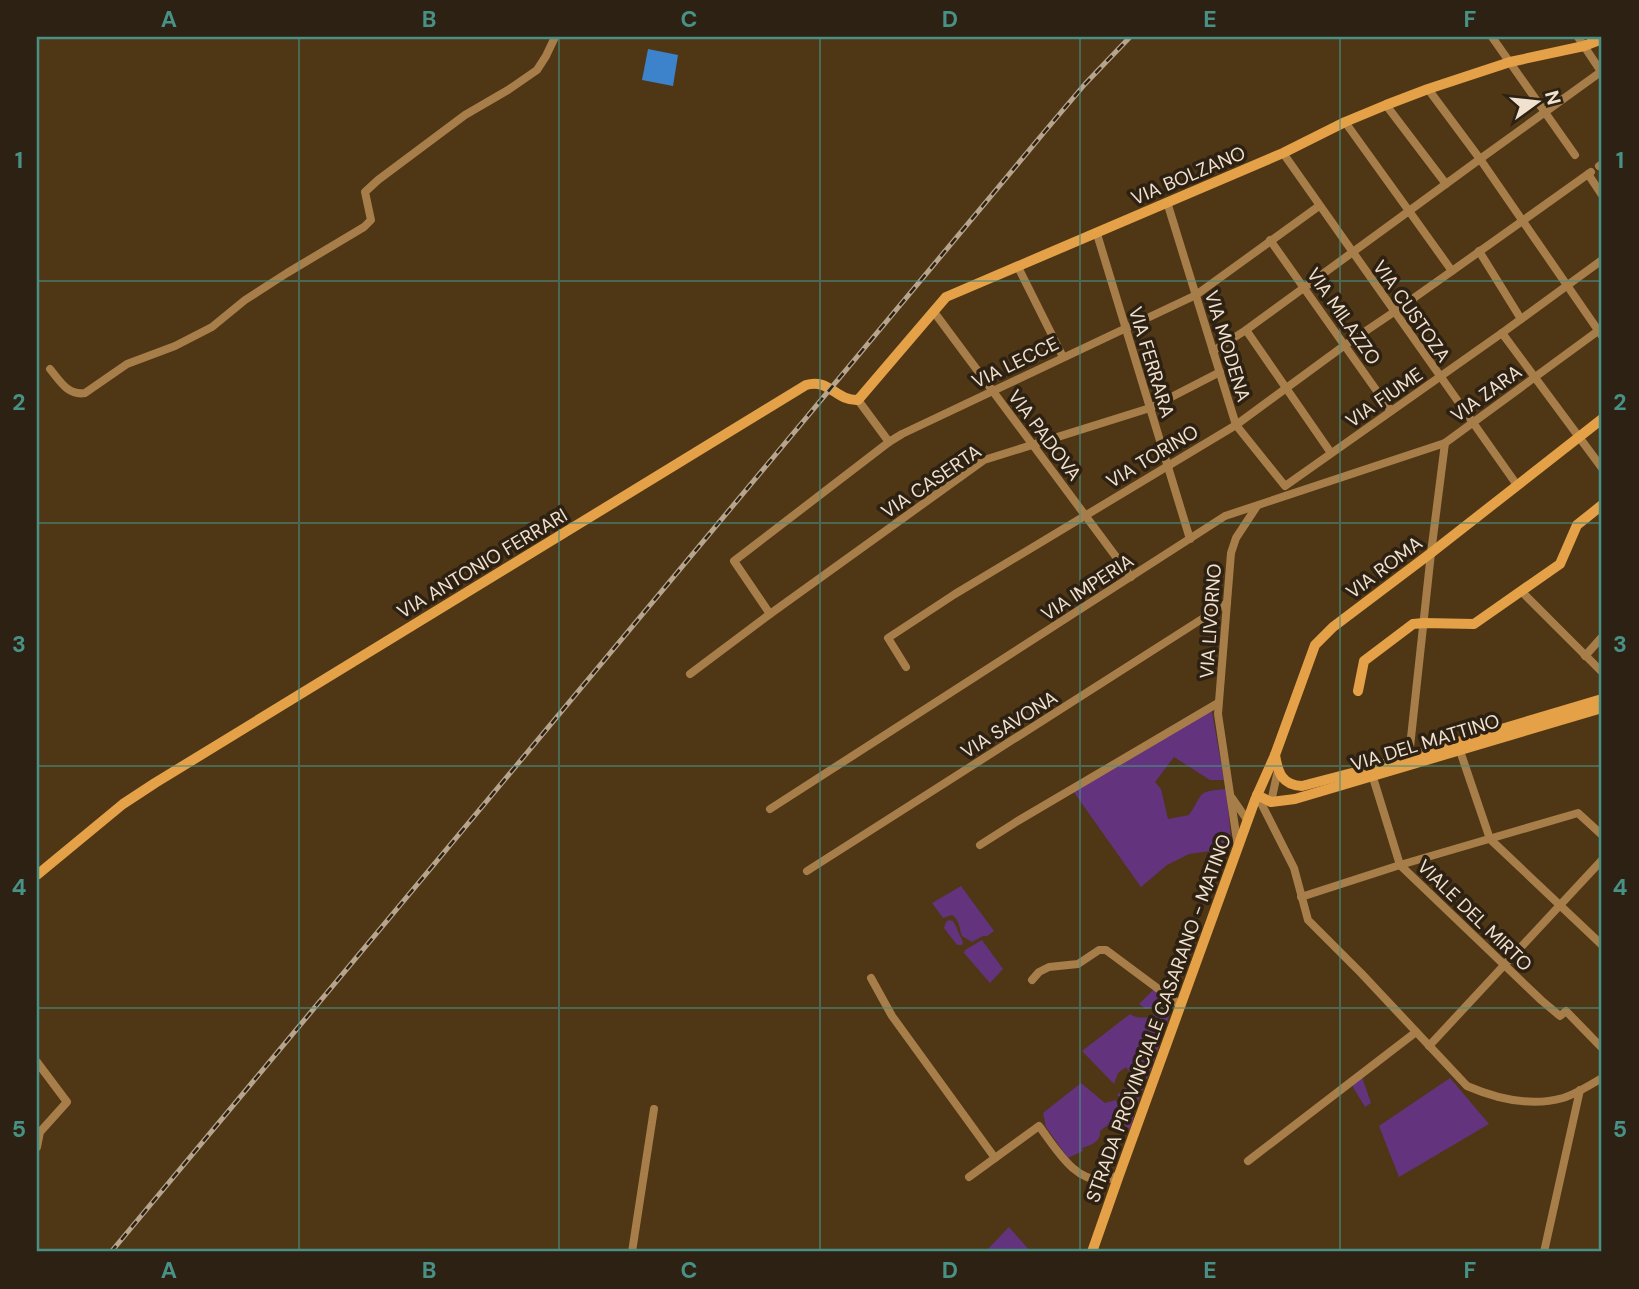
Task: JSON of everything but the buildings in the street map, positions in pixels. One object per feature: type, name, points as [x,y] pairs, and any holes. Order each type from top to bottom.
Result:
[{"type":"street","points":[[50,369],[65,388],[77,394],[85,393],[127,364],[175,346],[212,327],[256,293],[364,227],[370,220],[365,192],[454,122],[537,70],[555,37]]},
{"type":"street","points":[[1492,37],[1574,155]]},
{"type":"street","name":"VIA BOLZANO","points":[[858,400],[946,297],[1283,153],[1386,105],[1510,62],[1581,41],[1602,38]]},
{"type":"street","points":[[1213,351],[1305,288],[1602,72],[1581,41]]},
{"type":"street","points":[[1428,89],[1601,331]]},
{"type":"street","points":[[1386,105],[1446,184]]},
{"type":"street","points":[[1345,122],[1452,271]]},
{"type":"street","name":"VIA CUSTOZA","points":[[1283,153],[1517,485]]},
{"type":"street","points":[[1522,220],[1589,173],[1602,195]]},
{"type":"street","name":"VIA MODENA","points":[[1167,202],[1236,425],[1285,486]]},
{"type":"street","name":"VIA LECCE","points":[[770,614],[734,561],[889,442],[1196,295],[1319,206]]},
{"type":"street","name":"VIA TORINO","points":[[906,667],[888,638],[1084,514],[1236,425],[1522,220]]},
{"type":"street","name":"VIA FERRARA","points":[[1097,234],[1190,539]]},
{"type":"street","name":"VIA MILAZZO","points":[[1270,240],[1391,411]]},
{"type":"street","points":[[1479,251],[1521,319]]},
{"type":"street","name":"VIA FIUME","points":[[1285,486],[1602,260]]},
{"type":"street","points":[[1018,267],[1063,357]]},
{"type":"street","name":"VIA PADOVA","points":[[934,312],[1131,577]]},
{"type":"street","points":[[1246,330],[1331,453]]},
{"type":"street","name":"VIA ZARA","points":[[1410,760],[1431,553],[1446,443],[1601,331]]},
{"type":"street","points":[[1502,333],[1602,468]]},
{"type":"street","name":"VIA CASERTA","points":[[690,674],[984,460],[1150,408],[1220,372]]},
{"type":"street","name":"VIA ANTONIO FERRARI","points":[[37,875],[123,804],[155,783],[806,385],[819,383],[842,397],[858,400]]},
{"type":"street","points":[[858,400],[889,442]]},
{"type":"street","name":"VIA ROMA","points":[[1256,798],[1275,755],[1315,645],[1333,627],[1602,419]]},
{"type":"street","name":"VIA IMPERIA","points":[[770,809],[1226,516],[1446,443]]},
{"type":"street","points":[[1358,691],[1364,661],[1413,624],[1474,624],[1560,564],[1577,525],[1602,505]]},
{"type":"street","name":"VIA LIVORNO","points":[[1238,848],[1220,734],[1218,703],[1231,553],[1236,538],[1256,506]]},
{"type":"street","points":[[1521,591],[1602,672]]},
{"type":"street","name":"VIA SAVONA","points":[[807,871],[1227,603]]},
{"type":"street","points":[[1585,656],[1602,637]]},
{"type":"street","name":"VIA DEL MATTINO","points":[[1560,716],[1602,699]]},
{"type":"street","points":[[980,845],[1218,703]]},
{"type":"street","name":"VIA DEL MATTINO","points":[[1271,802],[1295,799],[1410,760],[1560,716],[1602,708]]},
{"type":"street","points":[[1458,746],[1490,839],[1602,945]]},
{"type":"street","points":[[1230,796],[1242,801],[1256,798],[1271,802],[1278,770],[1275,755]]},
{"type":"street","name":"VIA DEL MATTINO","points":[[1278,770],[1284,781],[1302,786],[1372,772]]},
{"type":"street","name":"VIALE DEL MIRTO","points":[[1372,772],[1400,865],[1541,1000],[1560,1016],[1566,1012],[1602,1048]]},
{"type":"street","points":[[1230,796],[1248,821],[1241,824],[1233,814]]},
{"type":"street","points":[[1256,798],[1294,868],[1308,920],[1466,1086],[1485,1094],[1524,1102],[1564,1098],[1602,1079]]},
{"type":"street","name":"STRADA PROVINCIALE CASARANO - MATINO","points":[[1092,1252],[1256,798]]},
{"type":"street","points":[[1301,897],[1578,813],[1602,835]]},
{"type":"street","points":[[1429,1046],[1602,860]]},
{"type":"street","points":[[1031,980],[1049,967],[1078,964],[1099,950],[1106,950],[1181,1004]]},
{"type":"street","points":[[871,978],[892,1016],[995,1158]]},
{"type":"street","points":[[1248,1161],[1416,1032]]},
{"type":"street","points":[[37,1062],[67,1102],[40,1132],[37,1147]]},
{"type":"street","points":[[1544,1252],[1580,1090]]},
{"type":"street","points":[[632,1252],[654,1109]]},
{"type":"street","points":[[968,1177],[1039,1126],[1076,1171],[1087,1178],[1108,1180],[1119,1175]]},
{"type":"shaded area","points":[[1209,710],[1212,712],[1224,780],[1210,780],[1174,757],[1155,782],[1161,789],[1168,819],[1189,815],[1205,792],[1226,789],[1232,848],[1189,854],[1167,865],[1141,887],[1073,791]]},
{"type":"shaded area","points":[[961,886],[994,931],[972,942],[962,936],[955,917],[952,915],[943,918],[932,903]]},
{"type":"shaded area","points":[[949,920],[953,921],[962,945],[957,945],[944,928]]},
{"type":"shaded area","points":[[982,940],[1003,969],[990,983],[964,953]]},
{"type":"shaded area","points":[[1154,989],[1169,1001],[1146,1009],[1139,1004]]},
{"type":"shaded area","points":[[1172,1008],[1135,1108],[1117,1095],[1131,1082],[1135,1088],[1141,1087],[1126,1067],[1118,1073],[1114,1084],[1082,1051],[1130,1014],[1140,1018]]},
{"type":"shaded area","points":[[1362,1077],[1371,1103],[1365,1107],[1353,1087]]},
{"type":"shaded area","points":[[1450,1078],[1489,1124],[1399,1177],[1379,1126]]},
{"type":"shaded area","points":[[1081,1083],[1105,1103],[1115,1100],[1134,1116],[1130,1129],[1116,1119],[1100,1131],[1095,1142],[1068,1158],[1046,1127],[1043,1113]]},
{"type":"shaded area","points":[[1009,1227],[1031,1252],[985,1252]]},
{"type":"water","points":[[648,49],[678,55],[673,86],[642,80]]},
{"type":"railway","points":[[111,1252],[1046,130],[1130,37]]}]
